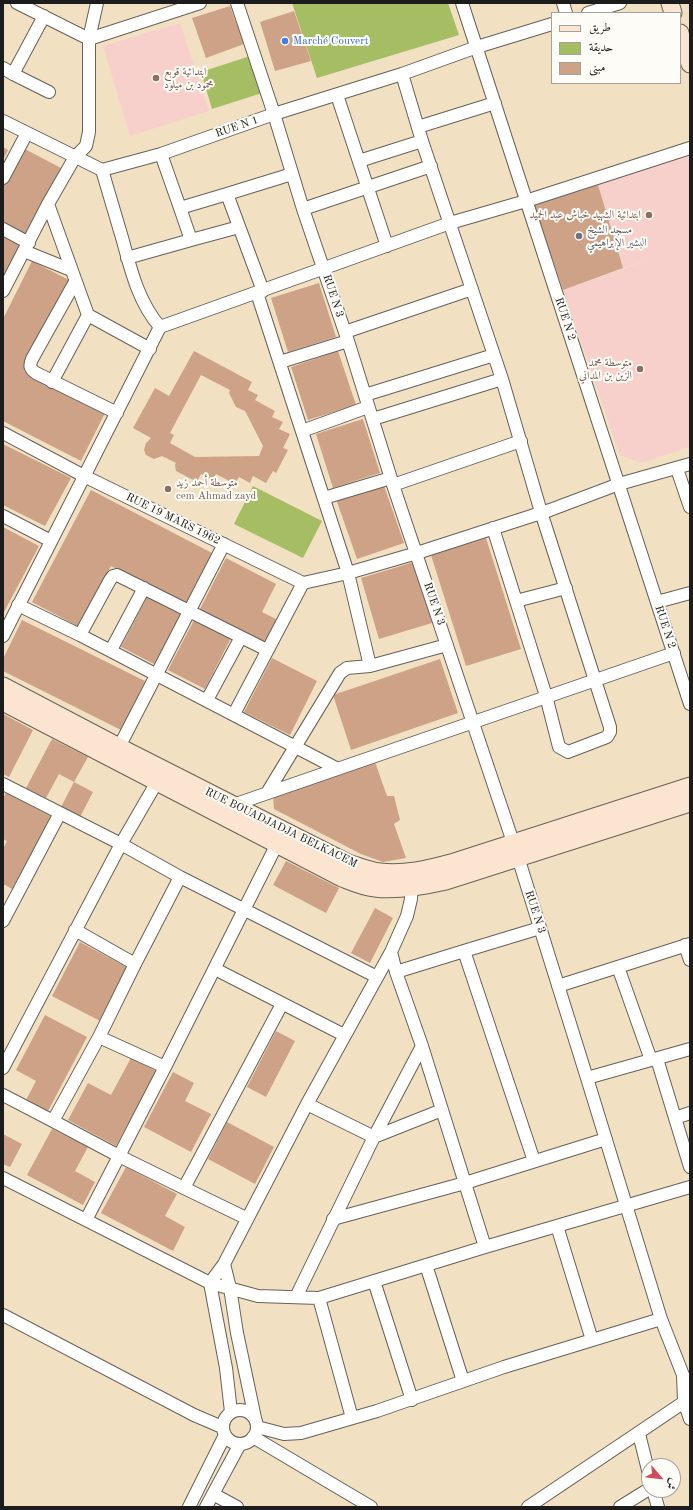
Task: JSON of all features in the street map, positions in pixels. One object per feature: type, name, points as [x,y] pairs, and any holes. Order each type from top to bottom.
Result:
[{"type":"street","points":[[17,3],[89,39],[200,3]]},
{"type":"street","points":[[3,291],[48,204],[75,157],[86,146],[89,132],[89,39],[97,3]]},
{"type":"street","name":"RUE N 3","points":[[236,3],[274,114],[303,209],[347,336],[392,482],[448,645],[515,850],[588,1078],[661,1319],[683,1375]]},
{"type":"street","name":"RUE N 2","points":[[462,3],[690,704]]},
{"type":"street","points":[[591,12],[620,3]]},
{"type":"street","points":[[44,16],[8,71],[49,92]]},
{"type":"street","name":"RUE N 1","points":[[102,170],[160,154],[274,114],[402,74],[477,47],[551,24]]},
{"type":"street","points":[[681,36],[690,64]]},
{"type":"street","points":[[402,74],[422,141],[502,379],[541,512],[596,680],[610,727],[610,732],[606,737],[568,752],[558,747],[546,696],[493,528]]},
{"type":"street","points":[[337,95],[386,246]]},
{"type":"street","points":[[418,127],[495,103]]},
{"type":"street","points":[[3,121],[102,170],[127,258],[146,308],[160,327]]},
{"type":"street","points":[[3,178],[27,133]]},
{"type":"street","points":[[359,161],[422,141]]},
{"type":"street","points":[[3,636],[160,327],[450,223],[526,201],[690,148]]},
{"type":"street","points":[[160,154],[191,240]]},
{"type":"street","points":[[303,209],[431,166]]},
{"type":"street","points":[[180,208],[292,174]]},
{"type":"street","points":[[227,194],[260,292],[280,362],[348,573],[370,666]]},
{"type":"street","points":[[48,204],[88,315],[150,349]]},
{"type":"street","points":[[127,258],[239,227]]},
{"type":"street","points":[[3,229],[26,247],[71,270]]},
{"type":"street","points":[[75,282],[30,365],[33,371],[52,382],[117,413]]},
{"type":"street","points":[[280,362],[472,289]]},
{"type":"street","points":[[52,382],[88,315]]},
{"type":"street","points":[[302,431],[369,407],[494,355]]},
{"type":"street","points":[[369,407],[502,379]]},
{"type":"street","name":"RUE 19 MARS 1962","points":[[3,433],[84,476],[303,583]]},
{"type":"street","points":[[324,498],[392,482],[521,441]]},
{"type":"street","points":[[234,714],[303,583],[348,573],[417,553],[541,512],[619,484],[677,469],[690,464]]},
{"type":"street","points":[[677,469],[690,507]]},
{"type":"street","points":[[3,516],[51,540]]},
{"type":"street","points":[[119,747],[224,544]]},
{"type":"street","points":[[80,635],[113,576],[118,575],[268,650]]},
{"type":"street","points":[[111,650],[144,588]]},
{"type":"street","points":[[516,602],[566,588]]},
{"type":"street","points":[[657,602],[690,593]]},
{"type":"street","points":[[18,605],[111,650],[336,768]]},
{"type":"street","points":[[207,700],[241,637]]},
{"type":"street","points":[[267,793],[340,673],[347,668],[370,666],[448,645]]},
{"type":"street","points":[[233,805],[336,768],[674,653]]},
{"type":"street","name":"RUE BOUADJADJA BELKACEM","points":[[3,686],[119,747],[161,776],[277,844],[342,878],[359,885],[375,888],[412,879],[451,863],[515,850],[690,803]]},
{"type":"street","name":"RUE BOUADJADJA BELKACEM","points":[[3,702],[161,776],[233,805],[348,862],[363,868],[412,879]]},
{"type":"street","points":[[3,1068],[121,844],[161,776]]},
{"type":"street","points":[[3,784],[121,844],[180,877],[377,977]]},
{"type":"street","name":"RUE BOUADJADJA BELKACEM","points":[[515,850],[690,786]]},
{"type":"street","points":[[3,921],[60,813]]},
{"type":"street","points":[[86,1220],[215,969],[277,844]]},
{"type":"street","points":[[53,1121],[99,1037],[180,877]]},
{"type":"street","points":[[231,1412],[226,1368],[210,1283],[224,1264],[246,1218],[307,1104],[391,952],[407,916],[412,879]]},
{"type":"street","points":[[396,972],[540,928]]},
{"type":"street","points":[[75,930],[135,964]]},
{"type":"street","points":[[558,986],[688,945],[690,960]]},
{"type":"street","points":[[464,951],[534,1161]]},
{"type":"street","points":[[391,952],[396,972],[422,1046],[485,1247]]},
{"type":"street","points":[[618,967],[675,1118],[690,1167]]},
{"type":"street","points":[[215,969],[344,1035]]},
{"type":"street","points":[[184,1188],[282,1004]]},
{"type":"street","points":[[99,1037],[165,1067]]},
{"type":"street","points":[[296,1297],[374,1137],[422,1046]]},
{"type":"street","points":[[588,1078],[690,1049]]},
{"type":"street","points":[[3,1095],[119,1156],[246,1218]]},
{"type":"street","points":[[307,1104],[374,1137],[442,1110]]},
{"type":"street","points":[[675,1118],[690,1113]]},
{"type":"street","points":[[333,1219],[465,1183],[606,1139]]},
{"type":"street","points":[[3,1178],[210,1283],[269,1297],[319,1298],[485,1247],[626,1207],[690,1187]]},
{"type":"street","points":[[557,1226],[592,1340]]},
{"type":"street","points":[[3,1315],[194,1415],[223,1431],[231,1442],[240,1444],[248,1442],[255,1427],[236,1333],[230,1288],[224,1264]]},
{"type":"street","points":[[426,1265],[463,1381]]},
{"type":"street","points":[[374,1281],[412,1400]]},
{"type":"street","points":[[319,1298],[352,1418]]},
{"type":"street","points":[[255,1427],[284,1434],[301,1433],[412,1400],[463,1381],[661,1319]]},
{"type":"street","points":[[683,1375],[690,1385]]},
{"type":"street","points":[[683,1375],[690,1419]]},
{"type":"street","points":[[528,1507],[687,1400]]},
{"type":"street","points":[[189,1507],[223,1431],[225,1418],[231,1412],[240,1409],[248,1412],[255,1427],[371,1507]]},
{"type":"street","points":[[638,1434],[645,1458]]},
{"type":"street","points":[[206,1507],[240,1444]]},
{"type":"street","points":[[213,1494],[237,1507]]},
{"type":"street","points":[[620,1507],[641,1494]]},
{"type":"shaded area","name":"ابتدائية قوبع محمود بن ميلود","points":[[180,23],[209,111],[130,136],[103,46]]},
{"type":"shaded area","name":"متوسطة محمد الزين بن المداني","points":[[690,154],[690,447],[642,463],[620,455],[563,290],[654,258],[623,268],[598,185]]},
{"type":"green space","points":[[292,3],[448,3],[459,35],[317,78]]},
{"type":"green space","points":[[250,56],[262,93],[212,109],[201,72]]},
{"type":"green space","points":[[253,486],[322,521],[303,558],[234,524]]},
{"type":"building","points":[[230,6],[244,44],[206,58],[192,18]]},
{"type":"building","name":"Marché Couvert","points":[[294,11],[311,61],[275,71],[260,22]]},
{"type":"building","points":[[3,147],[8,150],[3,160]]},
{"type":"building","points":[[23,148],[61,168],[24,236],[3,226],[3,186]]},
{"type":"building","name":"مسجد الشيخ البشير الإبراهيمي","points":[[598,185],[623,268],[563,290],[534,205]]},
{"type":"building","points":[[3,235],[21,245],[3,279]]},
{"type":"building","points":[[32,261],[69,280],[24,371],[105,413],[81,461],[3,421],[3,319]]},
{"type":"building","points":[[319,283],[336,337],[288,352],[271,298]]},
{"type":"building","points":[[194,351],[252,382],[248,390],[258,395],[255,400],[275,411],[272,417],[283,422],[279,429],[290,434],[283,448],[288,450],[276,473],[273,471],[266,483],[253,476],[250,483],[239,477],[235,484],[216,474],[212,480],[201,474],[197,482],[176,471],[176,463],[162,456],[154,459],[146,455],[144,450],[146,443],[151,438],[133,428],[155,388],[169,396]],"holes":[[[201,375],[230,390],[229,393],[236,407],[245,411],[263,446],[259,456],[195,457],[170,443],[174,435],[170,433]]]},
{"type":"building","points":[[338,351],[356,405],[308,420],[291,367]]},
{"type":"building","points":[[363,419],[380,473],[333,488],[316,434]]},
{"type":"building","points":[[3,444],[71,478],[45,526],[3,505]]},
{"type":"building","points":[[383,483],[404,543],[357,559],[336,499]]},
{"type":"building","points":[[91,490],[212,553],[185,605],[111,566],[79,627],[32,602]]},
{"type":"building","points":[[3,527],[39,546],[3,614]]},
{"type":"building","points":[[486,538],[521,649],[466,666],[431,555]]},
{"type":"building","points":[[226,558],[276,584],[262,612],[280,621],[267,646],[199,611]]},
{"type":"building","points":[[414,562],[432,623],[379,639],[361,578]]},
{"type":"building","points":[[147,597],[182,615],[156,665],[121,647]]},
{"type":"building","points":[[22,620],[145,681],[121,730],[3,671],[3,659]]},
{"type":"building","points":[[194,620],[231,638],[205,689],[168,670]]},
{"type":"building","points":[[272,658],[317,681],[290,735],[244,712]]},
{"type":"building","points":[[440,659],[458,713],[351,750],[333,695]]},
{"type":"building","points":[[3,714],[33,730],[9,777],[3,774]]},
{"type":"building","points":[[52,739],[88,757],[74,782],[59,774],[46,798],[26,788]]},
{"type":"building","points":[[375,762],[387,796],[394,796],[400,820],[394,824],[406,858],[383,862],[361,854],[274,809],[273,796]]},
{"type":"building","points":[[74,782],[93,792],[80,817],[61,807]]},
{"type":"building","points":[[6,793],[52,817],[14,890],[3,884],[3,849],[7,841],[3,839],[3,798]]},
{"type":"building","points":[[286,861],[339,888],[326,913],[273,885]]},
{"type":"building","points":[[375,908],[393,918],[370,963],[351,953]]},
{"type":"building","points":[[80,942],[128,968],[100,1021],[52,996]]},
{"type":"building","points":[[45,1015],[87,1037],[48,1111],[26,1100],[36,1081],[16,1070]]},
{"type":"building","points":[[276,1031],[295,1041],[266,1097],[247,1087]]},
{"type":"building","points":[[131,1058],[156,1071],[116,1146],[68,1120],[88,1083],[111,1095]]},
{"type":"building","points":[[173,1072],[194,1083],[185,1101],[211,1114],[191,1152],[144,1127]]},
{"type":"building","points":[[227,1122],[274,1147],[255,1184],[208,1159]]},
{"type":"building","points":[[52,1129],[88,1147],[75,1171],[95,1182],[83,1205],[27,1175]]},
{"type":"building","points":[[3,1134],[22,1144],[10,1167],[3,1164]]},
{"type":"building","points":[[126,1167],[177,1194],[165,1216],[185,1227],[173,1251],[101,1213]]},
{"type":"place","name":"Marché Couvert","points":[[285,41]]},
{"type":"place","name":"ابتدائية قوبع محمود بن ميلود","points":[[156,78]]},
{"type":"place","name":"ابتدائية الشهيد خباش عبد الحميد","points":[[649,215]]},
{"type":"place","name":"مسجد الشيخ البشير الإبراهيمي","points":[[579,236]]},
{"type":"place","name":"متوسطة محمد الزين بن المداني","points":[[640,369]]},
{"type":"place","name":"متوسطة أحمد زيد cem Ahmad zayd","points":[[168,489]]}]
